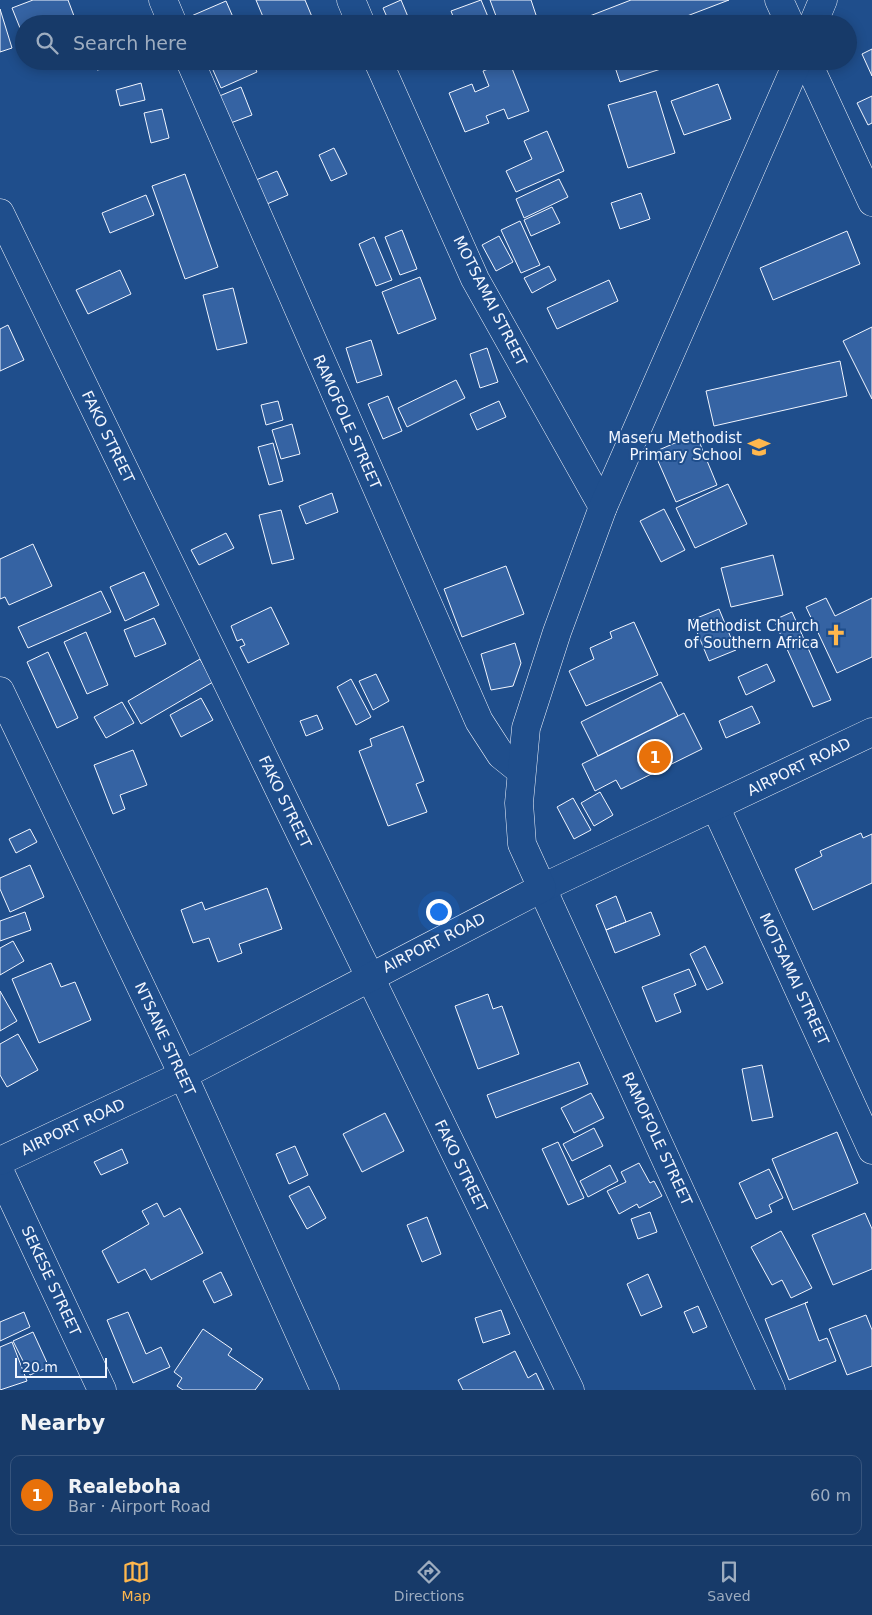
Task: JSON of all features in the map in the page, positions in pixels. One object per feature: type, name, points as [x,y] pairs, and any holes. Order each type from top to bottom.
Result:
[{"type":"street","points":[[163,0],[169,15]]},
{"type":"street","points":[[351,0],[357,15]]},
{"type":"street","points":[[779,0],[786,15]]},
{"type":"street","points":[[816,15],[822,0]]},
{"type":"street","name":"RAMOFOLE STREET","points":[[194,70],[478,721],[501,756],[522,771]]},
{"type":"street","name":"MOTSAMAI STREET","points":[[382,70],[475,279],[602,507]]},
{"type":"street","name":"RAMOFOLE STREET","points":[[771,1390],[522,844],[519,804],[526,728],[557,632],[602,507],[794,70]]},
{"type":"street","points":[[811,70],[872,202]]},
{"type":"street","name":"FAKO STREET","points":[[0,213],[570,1390]]},
{"type":"street","name":"NTSANE STREET","points":[[0,691],[183,1075],[325,1390]]},
{"type":"street","name":"AIRPORT ROAD","points":[[0,1161],[183,1075],[542,888],[716,808],[872,732]]},
{"type":"street","name":"MOTSAMAI STREET","points":[[716,808],[872,1150]]},
{"type":"street","name":"SEKESE STREET","points":[[0,1172],[102,1390]]},
{"type":"building","points":[[33,0],[68,0],[74,15],[15,16],[12,8]]},
{"type":"building","points":[[256,0],[305,0],[311,15],[262,15]]},
{"type":"building","points":[[401,0],[407,15],[386,15],[383,8]]},
{"type":"building","points":[[481,0],[487,15],[453,15],[451,11]]},
{"type":"building","points":[[490,0],[531,0],[536,15],[496,15]]},
{"type":"building","points":[[631,0],[729,0],[690,15],[592,15]]},
{"type":"building","points":[[226,1],[232,15],[194,15]]},
{"type":"building","points":[[0,9],[12,48],[0,52]]},
{"type":"building","points":[[872,49],[872,76],[862,54]]},
{"type":"building","points":[[213,70],[256,70],[257,72],[221,88]]},
{"type":"building","points":[[513,70],[529,111],[508,119],[504,109],[486,116],[489,123],[465,132],[449,93],[472,84],[475,92],[489,86],[483,71]]},
{"type":"building","points":[[616,70],[658,70],[620,82]]},
{"type":"building","points":[[141,83],[145,100],[120,106],[116,90]]},
{"type":"building","points":[[718,84],[731,119],[684,135],[671,101]]},
{"type":"building","points":[[241,87],[252,115],[228,124],[217,97]]},
{"type":"building","points":[[656,91],[675,153],[628,168],[608,105]]},
{"type":"building","points":[[872,96],[872,123],[868,125],[857,103]]},
{"type":"building","points":[[162,109],[169,138],[151,143],[144,113]]},
{"type":"building","points":[[547,131],[564,171],[516,192],[506,171],[532,159],[524,141]]},
{"type":"building","points":[[334,148],[347,174],[331,181],[319,155]]},
{"type":"building","points":[[277,171],[288,195],[267,204],[256,180]]},
{"type":"building","points":[[185,174],[218,267],[185,279],[152,186]]},
{"type":"building","points":[[559,179],[568,197],[524,218],[516,199]]},
{"type":"building","points":[[641,193],[650,219],[620,229],[611,203]]},
{"type":"building","points":[[146,195],[154,215],[110,233],[102,213]]},
{"type":"building","points":[[552,207],[560,223],[531,236],[524,220]]},
{"type":"building","points":[[520,221],[540,265],[521,273],[501,230]]},
{"type":"building","points":[[402,230],[417,269],[400,275],[385,237]]},
{"type":"building","points":[[847,231],[860,264],[773,300],[760,268]]},
{"type":"building","points":[[499,236],[513,262],[496,271],[482,245]]},
{"type":"building","points":[[374,237],[392,280],[376,286],[359,244]]},
{"type":"building","points":[[549,266],[556,280],[532,293],[524,278]]},
{"type":"building","points":[[120,270],[131,294],[88,314],[76,290]]},
{"type":"building","points":[[420,277],[436,319],[398,334],[382,292]]},
{"type":"building","points":[[609,280],[618,301],[557,329],[547,308]]},
{"type":"building","points":[[233,288],[247,343],[217,350],[203,295]]},
{"type":"building","points":[[8,325],[24,360],[0,371],[0,329]]},
{"type":"building","points":[[872,327],[872,399],[843,341]]},
{"type":"building","points":[[371,340],[382,375],[357,383],[346,348]]},
{"type":"building","points":[[487,348],[498,382],[480,388],[470,354]]},
{"type":"building","points":[[840,361],[847,396],[714,426],[706,391]]},
{"type":"building","points":[[456,380],[465,398],[407,427],[398,408]]},
{"type":"building","points":[[388,396],[402,431],[383,439],[368,404]]},
{"type":"building","points":[[278,401],[283,420],[266,425],[261,405]]},
{"type":"building","points":[[499,401],[506,417],[477,430],[470,414]]},
{"type":"building","points":[[292,424],[300,454],[281,459],[272,430]]},
{"type":"building","points":[[696,434],[717,485],[676,502],[654,452]]},
{"type":"building","points":[[273,443],[283,481],[269,485],[258,447]]},
{"type":"building","points":[[728,484],[747,524],[695,548],[676,508]]},
{"type":"building","points":[[332,493],[338,512],[306,524],[299,506]]},
{"type":"building","points":[[664,509],[685,550],[661,562],[640,521]]},
{"type":"building","points":[[281,510],[294,559],[272,564],[259,515]]},
{"type":"building","points":[[226,533],[234,548],[199,565],[191,550]]},
{"type":"building","points":[[33,544],[52,586],[9,605],[5,597],[0,599],[0,559]]},
{"type":"building","points":[[773,555],[783,595],[731,607],[721,568]]},
{"type":"building","points":[[506,566],[524,614],[462,637],[444,589]]},
{"type":"building","points":[[144,572],[159,605],[125,621],[110,587]]},
{"type":"building","points":[[101,591],[111,612],[28,648],[18,627]]},
{"type":"building","points":[[826,598],[835,616],[872,598],[872,657],[837,673],[806,607]]},
{"type":"building","points":[[271,607],[289,644],[248,663],[240,647],[245,645],[242,639],[237,641],[231,626]]},
{"type":"building","points":[[719,609],[736,650],[709,661],[692,620]]},
{"type":"building","points":[[792,612],[831,700],[813,707],[774,620]]},
{"type":"building","points":[[154,618],[166,644],[135,657],[124,630]]},
{"type":"building","points":[[634,622],[658,675],[586,706],[569,671],[594,659],[590,648],[612,638],[610,632]]},
{"type":"building","points":[[86,632],[108,685],[87,694],[64,642]]},
{"type":"building","points":[[515,643],[521,663],[513,686],[491,690],[481,654]]},
{"type":"building","points":[[48,652],[78,718],[57,728],[27,662]]},
{"type":"building","points":[[200,659],[213,682],[141,724],[128,701]]},
{"type":"building","points":[[767,664],[775,681],[746,695],[738,677]]},
{"type":"building","points":[[376,674],[389,701],[373,710],[359,681]]},
{"type":"building","points":[[351,679],[371,717],[356,725],[337,687]]},
{"type":"building","points":[[661,682],[678,716],[598,756],[581,722]]},
{"type":"building","points":[[201,698],[213,720],[181,737],[170,715]]},
{"type":"building","points":[[122,702],[134,723],[106,738],[94,717]]},
{"type":"building","points":[[752,706],[760,723],[726,738],[719,721]]},
{"type":"building","points":[[684,713],[702,749],[621,789],[616,780],[595,791],[582,764]]},
{"type":"building","points":[[317,715],[323,729],[306,736],[300,721]]},
{"type":"building","points":[[403,726],[424,781],[416,784],[427,812],[388,826],[359,751],[372,746],[370,739]]},
{"type":"building","points":[[133,750],[147,785],[120,795],[125,809],[113,814],[94,765]]},
{"type":"building","points":[[600,792],[613,815],[594,826],[581,803]]},
{"type":"building","points":[[573,798],[591,830],[574,839],[557,807]]},
{"type":"building","points":[[30,829],[37,842],[16,853],[9,839]]},
{"type":"building","points":[[861,833],[863,838],[872,834],[872,883],[813,910],[795,869],[822,856],[820,851]]},
{"type":"building","points":[[30,865],[44,897],[10,912],[0,889],[0,878]]},
{"type":"building","points":[[267,888],[282,929],[239,944],[242,953],[218,962],[209,938],[193,943],[181,910],[202,902],[205,910]]},
{"type":"building","points":[[616,896],[626,922],[606,930],[596,905]]},
{"type":"building","points":[[25,912],[31,930],[0,941],[0,921]]},
{"type":"building","points":[[651,912],[660,935],[615,953],[606,930]]},
{"type":"building","points":[[13,941],[24,961],[0,975],[0,948]]},
{"type":"building","points":[[705,946],[723,983],[707,990],[690,954]]},
{"type":"building","points":[[51,963],[61,987],[75,982],[91,1020],[39,1043],[12,979]]},
{"type":"building","points":[[689,969],[696,985],[674,994],[681,1012],[656,1022],[642,987]]},
{"type":"building","points":[[0,991],[17,1021],[0,1031]]},
{"type":"building","points":[[488,994],[493,1009],[502,1006],[519,1054],[478,1069],[455,1006]]},
{"type":"building","points":[[18,1034],[38,1070],[7,1087],[0,1075],[0,1044]]},
{"type":"building","points":[[579,1062],[588,1084],[496,1118],[487,1095]]},
{"type":"building","points":[[762,1065],[773,1117],[752,1121],[742,1069]]},
{"type":"building","points":[[591,1093],[604,1118],[574,1133],[561,1108]]},
{"type":"building","points":[[385,1113],[404,1151],[362,1172],[343,1134]]},
{"type":"building","points":[[594,1128],[603,1146],[572,1161],[563,1144]]},
{"type":"building","points":[[837,1132],[858,1183],[793,1210],[772,1159]]},
{"type":"building","points":[[558,1142],[584,1198],[568,1205],[542,1149]]},
{"type":"building","points":[[295,1146],[308,1175],[289,1184],[276,1154]]},
{"type":"building","points":[[122,1149],[128,1163],[101,1175],[94,1162]]},
{"type":"building","points":[[639,1163],[650,1183],[654,1181],[662,1196],[639,1208],[637,1204],[619,1214],[607,1191],[626,1182],[621,1172]]},
{"type":"building","points":[[610,1165],[618,1181],[588,1197],[580,1181]]},
{"type":"building","points":[[769,1169],[783,1198],[769,1205],[772,1212],[756,1219],[739,1183]]},
{"type":"building","points":[[309,1186],[326,1218],[307,1229],[289,1196]]},
{"type":"building","points":[[157,1203],[164,1217],[180,1208],[203,1253],[151,1280],[145,1269],[118,1283],[102,1251],[149,1224],[142,1211]]},
{"type":"building","points":[[650,1212],[657,1232],[638,1239],[631,1219]]},
{"type":"building","points":[[865,1213],[872,1229],[872,1269],[833,1285],[812,1235]]},
{"type":"building","points":[[427,1217],[441,1254],[422,1262],[407,1225]]},
{"type":"building","points":[[781,1231],[812,1288],[791,1298],[782,1280],[772,1285],[751,1247]]},
{"type":"building","points":[[221,1272],[232,1295],[214,1303],[203,1281]]},
{"type":"building","points":[[648,1274],[662,1307],[641,1316],[627,1284]]},
{"type":"building","points":[[805,1303],[819,1341],[827,1338],[836,1361],[789,1380],[765,1319]]},
{"type":"building","points":[[698,1306],[707,1327],[693,1333],[684,1312]]},
{"type":"building","points":[[501,1310],[510,1334],[483,1343],[475,1318]]},
{"type":"building","points":[[24,1312],[30,1327],[0,1341],[0,1322]]},
{"type":"building","points":[[128,1312],[146,1354],[161,1347],[170,1367],[133,1383],[107,1320]]},
{"type":"building","points":[[866,1315],[872,1330],[872,1366],[847,1375],[829,1329]]},
{"type":"building","points":[[203,1329],[232,1349],[228,1355],[263,1379],[255,1390],[183,1390],[177,1386],[182,1378],[174,1372]]},
{"type":"building","points":[[33,1332],[49,1367],[30,1375],[13,1341]]},
{"type":"building","points":[[12,1342],[27,1381],[0,1390],[0,1347]]},
{"type":"building","points":[[515,1351],[528,1378],[536,1373],[544,1390],[463,1390],[458,1380]]},
{"type":"place","name":"Maseru Methodist Primary School","points":[[759,447]]},
{"type":"place","name":"Methodist Church of Southern Africa","points":[[836,635]]},
{"type":"place","name":"Realeboha","points":[[655,757]]}]
